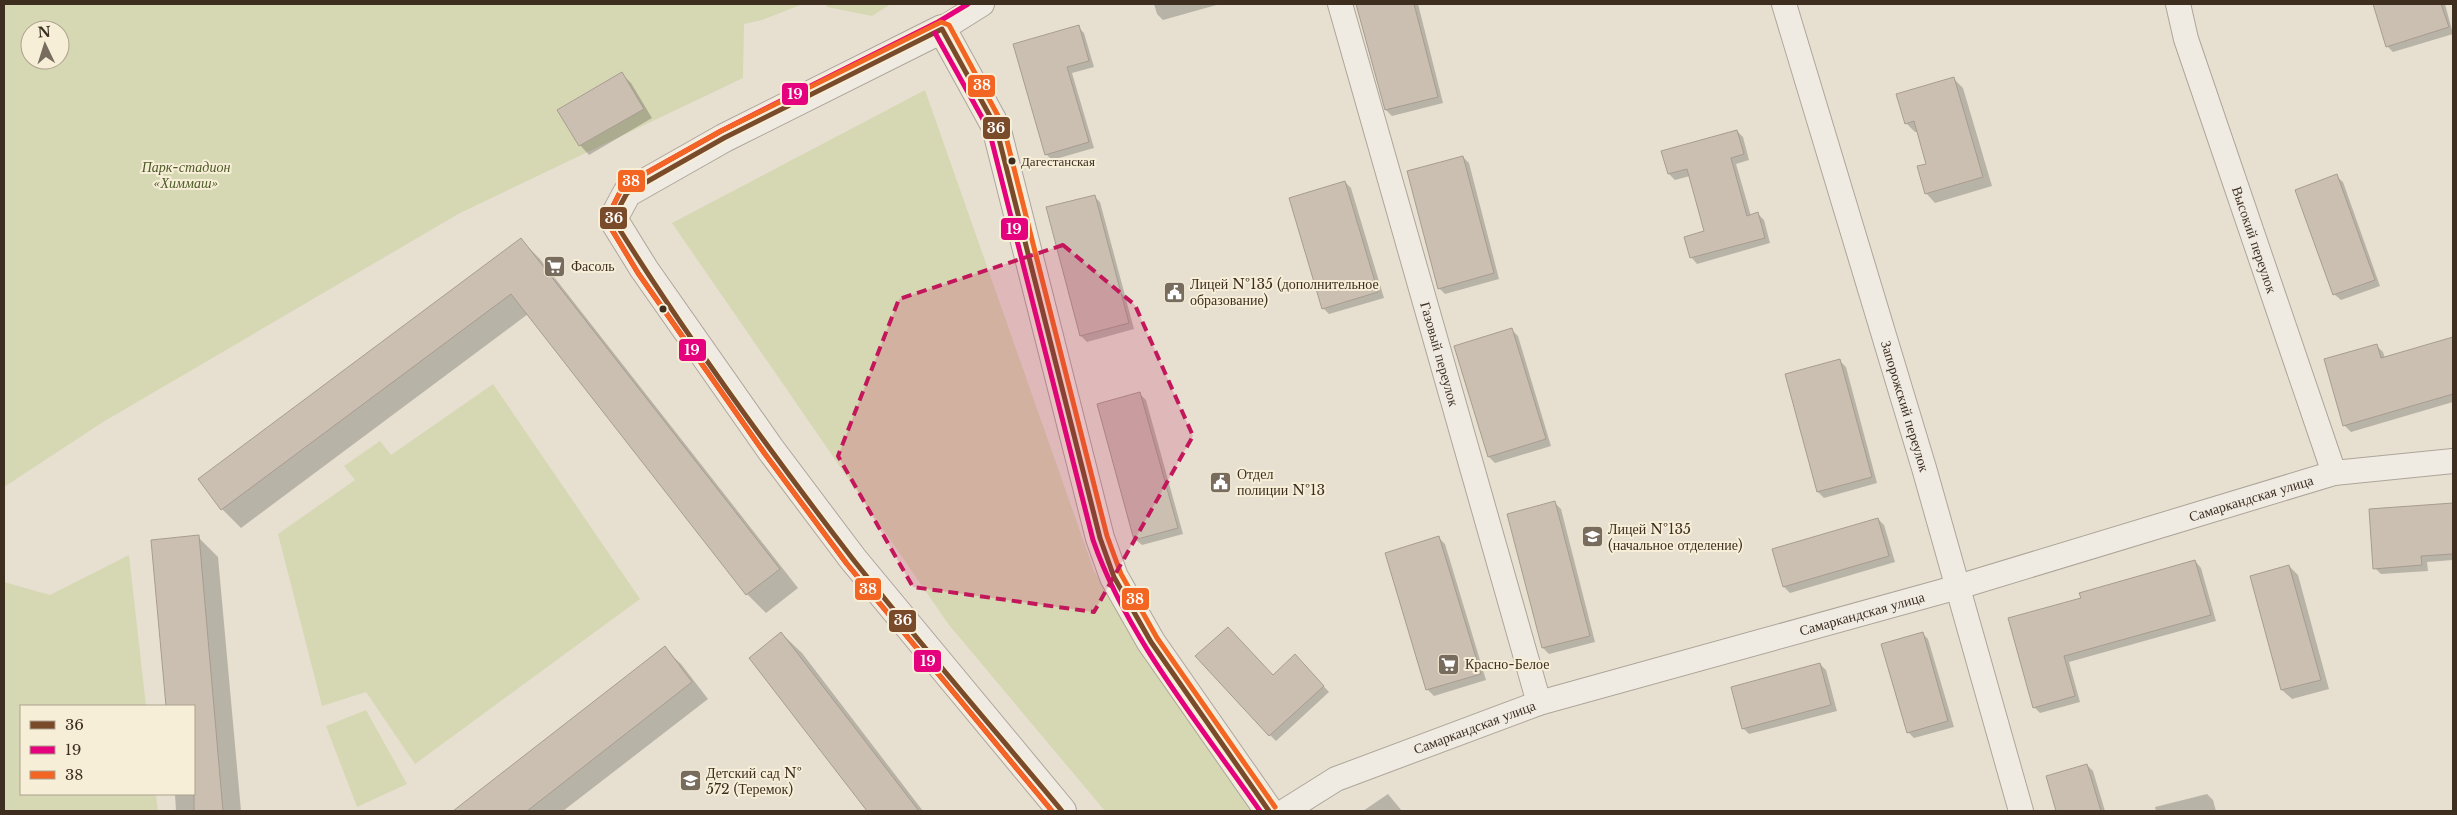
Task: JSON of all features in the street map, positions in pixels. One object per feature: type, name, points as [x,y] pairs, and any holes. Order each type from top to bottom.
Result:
[{"type":"street","points":[[982,4],[942,29],[724,138],[627,193],[613,219],[644,269],[755,427],[853,559],[1062,811]]},
{"type":"street","name":"Газовый переулок","points":[[1340,4],[1539,703]]},
{"type":"street","name":"Запорожский переулок","points":[[1784,4],[1958,586],[2021,811]]},
{"type":"street","name":"Высокий переулок","points":[[2178,4],[2186,39],[2334,473]]},
{"type":"street","points":[[942,29],[996,126],[1100,538],[1114,577],[1151,642],[1269,811]]},
{"type":"street","name":"Самаркандская улица","points":[[1285,811],[1336,779],[1539,703],[1958,586],[2334,473],[2453,461]]},
{"type":"highlighted area","points":[[1063,245],[1135,305],[1193,436],[1094,612],[913,587],[838,456],[899,299]]},
{"type":"green space","name":"Парк-стадион «Химмаш»","points":[[4,4],[803,4],[762,20],[744,24],[743,78],[460,213],[103,422],[4,487]]},
{"type":"green space","points":[[826,4],[891,4],[872,16],[827,7]]},
{"type":"green space","points":[[925,90],[1094,571],[1260,811],[1105,811],[949,625],[672,223]]},
{"type":"green space","points":[[493,384],[640,599],[415,764],[366,692],[322,706],[278,534],[355,480],[344,466],[380,441],[391,455]]},
{"type":"green space","points":[[129,555],[146,705],[20,705],[20,795],[156,795],[158,811],[4,811],[4,582],[50,595]]},
{"type":"green space","points":[[366,710],[407,784],[357,807],[326,726]]},
{"type":"building","points":[[1356,4],[1414,4],[1438,97],[1385,110]]},
{"type":"building","points":[[2373,4],[2441,4],[2449,27],[2386,47]]},
{"type":"building","points":[[1079,25],[1089,61],[1067,67],[1089,142],[1045,155],[1013,44]]},
{"type":"building","points":[[622,72],[644,109],[579,146],[557,110]]},
{"type":"building","points":[[1954,77],[1983,177],[1925,194],[1917,166],[1926,164],[1914,121],[1905,124],[1896,94]]},
{"type":"building","points":[[1737,130],[1744,154],[1731,158],[1747,216],[1758,212],[1765,238],[1690,258],[1684,237],[1704,231],[1687,169],[1668,174],[1661,151]]},
{"type":"building","points":[[1463,156],[1494,273],[1438,289],[1407,171]]},
{"type":"building","points":[[2337,174],[2375,280],[2333,295],[2295,190]]},
{"type":"building","points":[[1345,181],[1378,292],[1322,309],[1289,198]]},
{"type":"building","points":[[1095,195],[1129,323],[1080,336],[1046,207]]},
{"type":"building","points":[[521,238],[780,569],[746,595],[511,294],[221,510],[198,479]]},
{"type":"building","points":[[1512,328],[1546,439],[1488,457],[1454,346]]},
{"type":"building","points":[[2453,337],[2453,394],[2343,426],[2324,359],[2377,344],[2381,358]]},
{"type":"building","points":[[1840,359],[1872,477],[1817,492],[1785,374]]},
{"type":"building","points":[[1140,392],[1178,528],[1134,540],[1097,404]]},
{"type":"building","points":[[1555,501],[1590,636],[1542,648],[1507,514]]},
{"type":"building","points":[[2453,503],[2453,554],[2421,556],[2422,565],[2373,569],[2369,509]]},
{"type":"building","points":[[1878,518],[1889,556],[1783,587],[1772,549]]},
{"type":"building","points":[[199,535],[223,811],[194,811],[195,705],[166,705],[151,540]]},
{"type":"building","points":[[1439,536],[1481,674],[1426,690],[1385,553]]},
{"type":"building","points":[[2195,560],[2211,615],[2064,656],[2075,696],[2033,708],[2008,618],[2081,598],[2079,593]]},
{"type":"building","points":[[2289,565],[2321,680],[2281,690],[2250,576]]},
{"type":"building","points":[[1228,627],[1273,675],[1295,654],[1324,686],[1269,736],[1195,656]]},
{"type":"building","points":[[781,632],[919,811],[867,811],[749,658]]},
{"type":"building","points":[[1923,632],[1948,721],[1907,733],[1881,644]]},
{"type":"building","points":[[665,646],[692,682],[527,811],[453,811]]},
{"type":"building","points":[[1820,663],[1831,705],[1742,729],[1731,687]]},
{"type":"building","points":[[2087,764],[2101,811],[2056,811],[2046,776]]},
{"type":"transit line","name":"19","points":[[968,4],[938,22],[721,131],[623,186],[606,220],[638,273],[765,454],[847,564],[1052,811]]},
{"type":"transit line","name":"38","points":[[1052,811],[847,564],[765,454],[638,273],[606,220],[623,186],[721,131],[941,22],[949,25],[1003,125],[1107,536],[1121,574],[1157,638],[1275,807]]},
{"type":"transit line","name":"36","points":[[1062,811],[852,558],[759,434],[699,349],[613,219],[627,193],[724,138],[942,29],[996,127],[1100,538],[1114,577],[1151,642],[1269,811]]},
{"type":"transit line","name":"19","points":[[935,33],[989,130],[1093,540],[1108,576],[1125,612],[1145,646],[1190,714],[1260,811]]},
{"type":"place","name":"Дагестанская","points":[[1012,161]]},
{"type":"place","name":"Фасоль","points":[[555,266]]},
{"type":"place","name":"Лицей №135 (дополнительное образование)","points":[[1174,292]]},
{"type":"place","name":"Отдел полиции №13","points":[[1221,482]]},
{"type":"place","name":"Лицей №135 (начальное отделение)","points":[[1592,537]]},
{"type":"place","name":"Красно-Белое","points":[[1449,664]]},
{"type":"place","name":"Детский сад № 572 (Теремок)","points":[[690,781]]}]
